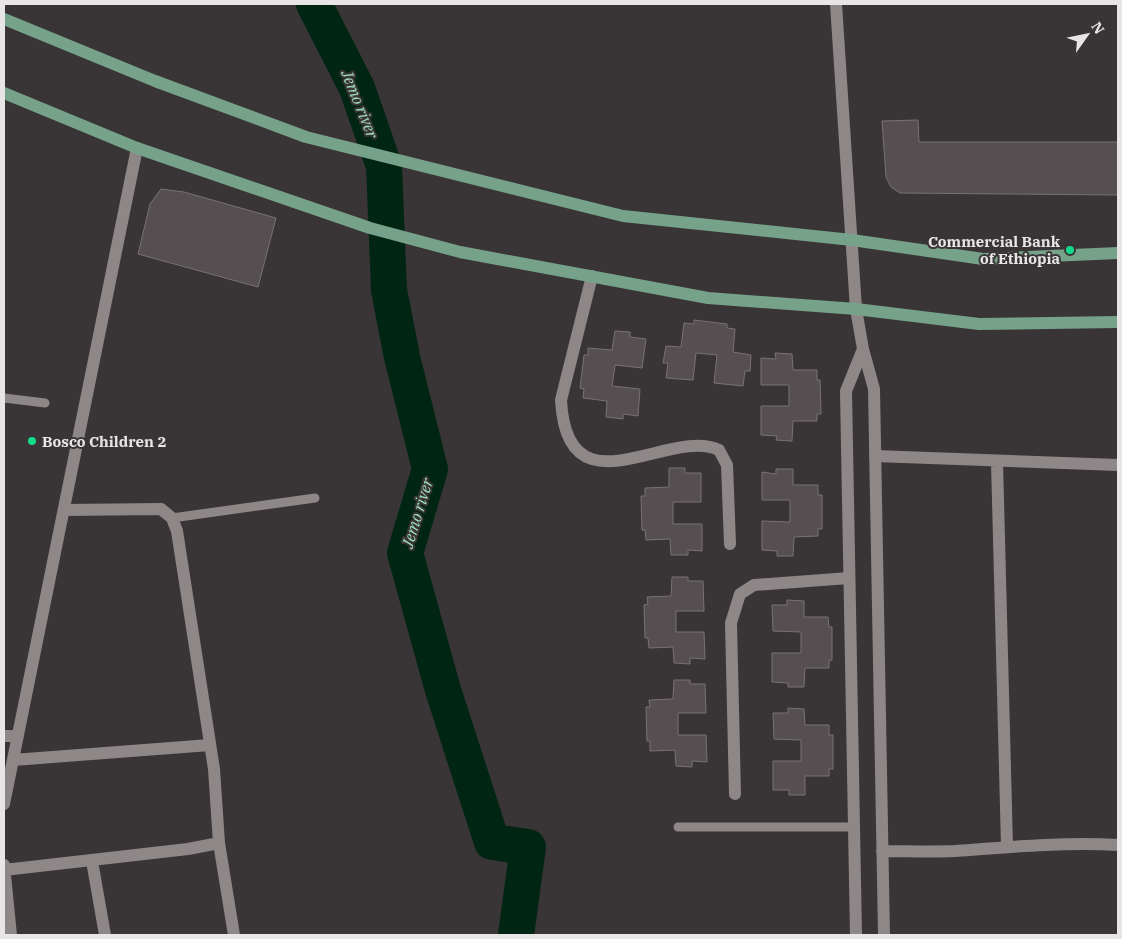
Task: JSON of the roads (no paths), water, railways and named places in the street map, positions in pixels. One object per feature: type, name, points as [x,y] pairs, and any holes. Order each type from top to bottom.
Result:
[{"type":"main road","points":[[4,20],[155,82],[306,137],[623,216],[852,240],[983,259],[1118,253]]},
{"type":"main road","points":[[4,94],[137,148],[370,228],[460,252],[708,298],[856,309],[979,324],[1118,322]]},
{"type":"street","points":[[836,4],[856,309],[863,349],[874,389],[884,935]]},
{"type":"street","points":[[4,804],[137,148]]},
{"type":"street","points":[[592,276],[561,400],[562,418],[569,438],[589,458],[604,462],[636,458],[701,445],[719,450],[727,465],[730,544]]},
{"type":"street","points":[[856,935],[846,391],[863,349]]},
{"type":"street","points":[[875,456],[1118,465]]},
{"type":"street","points":[[997,462],[1007,846]]},
{"type":"street","points":[[64,510],[161,509],[172,518],[177,532],[210,745],[220,827],[219,843],[234,935]]},
{"type":"street","points":[[735,794],[731,624],[740,594],[754,585],[849,578]]},
{"type":"street","points":[[4,736],[18,736]]},
{"type":"street","points":[[13,760],[210,745]]},
{"type":"street","points":[[11,935],[4,867],[92,861],[219,843]]},
{"type":"street","points":[[882,851],[953,851],[1007,846],[1118,845]]},
{"type":"street","points":[[92,861],[105,935]]},
{"type":"lane","points":[[4,398],[45,403]]},
{"type":"lane","points":[[172,518],[315,498]]},
{"type":"lane","points":[[678,827],[854,827]]},
{"type":"waterway","name":"Jemo river","points":[[314,4],[357,88],[384,166],[389,290],[402,357],[430,469],[405,553],[443,690],[492,842],[528,847],[516,935]]},
{"type":"place","name":"Commercial Bank of Ethiopia","points":[[1070,250]]},
{"type":"place","name":"Bosco Children 2","points":[[32,441]]}]
